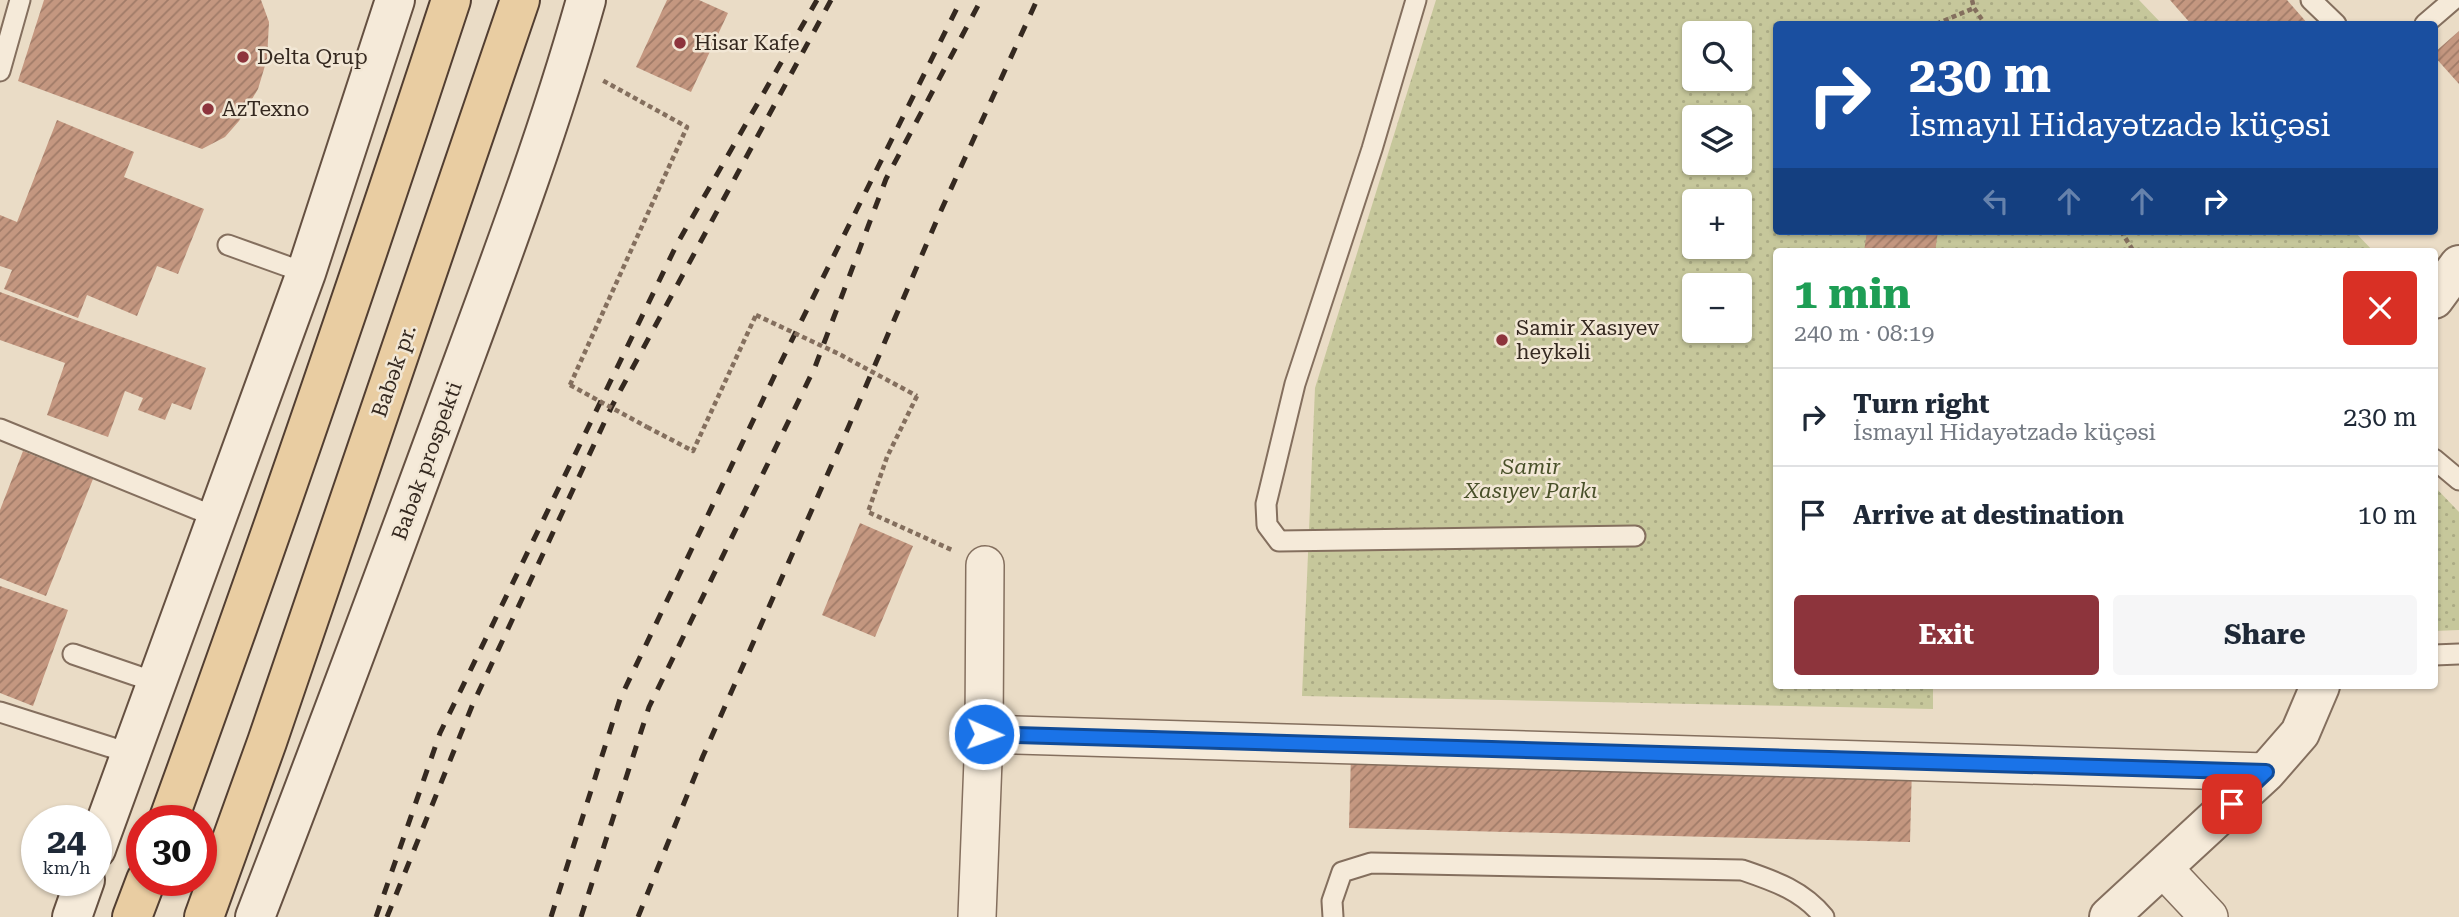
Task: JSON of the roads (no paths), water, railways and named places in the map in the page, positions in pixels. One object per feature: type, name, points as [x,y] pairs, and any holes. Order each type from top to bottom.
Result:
[{"type":"main road","points":[[112,805],[306,272],[395,0]]},
{"type":"main road","points":[[174,805],[452,0]]},
{"type":"main road","name":"Babək pr.","points":[[205,917],[520,0]]},
{"type":"main road","name":"Babək prospekti","points":[[255,917],[333,716],[477,324],[569,61],[586,0]]},
{"type":"main road","points":[[2438,294],[2459,265]]},
{"type":"main road","points":[[2109,917],[2266,772],[2300,733],[2319,689]]},
{"type":"main road","points":[[72,917],[79,896]]},
{"type":"main road","points":[[132,917],[140,896]]},
{"type":"street","points":[[977,917],[984,734],[985,565]]},
{"type":"street","points":[[984,734],[2266,772]]},
{"type":"street","points":[[2163,868],[2209,917]]},
{"type":"lane","points":[[0,71],[20,0]]},
{"type":"lane","points":[[1416,0],[1372,149],[1295,384],[1266,504],[1267,525],[1279,541],[1636,536]]},
{"type":"lane","points":[[2311,0],[2333,21]]},
{"type":"lane","points":[[2428,21],[2453,0]]},
{"type":"lane","points":[[228,245],[306,272]]},
{"type":"lane","points":[[0,429],[216,517]]},
{"type":"lane","points":[[2438,462],[2459,480]]},
{"type":"lane","points":[[73,654],[155,682]]},
{"type":"lane","points":[[2438,655],[2459,654]]},
{"type":"lane","points":[[0,712],[130,753]]},
{"type":"lane","points":[[1333,917],[1332,901],[1342,872],[1371,863],[1742,870],[1787,886],[1812,902],[1824,917]]},
{"type":"railway","points":[[376,917],[440,733],[677,244],[817,0]]},
{"type":"railway","points":[[387,917],[472,706],[612,406],[831,0]]},
{"type":"railway","points":[[551,917],[620,699],[781,362],[961,0]]},
{"type":"railway","points":[[581,917],[649,707],[815,367],[886,179],[981,0]]},
{"type":"railway","points":[[638,917],[703,756],[939,215],[1037,0]]},
{"type":"place","name":"Hisar Kafe","points":[[680,43]]},
{"type":"place","name":"Delta Qrup","points":[[243,57]]},
{"type":"place","name":"AzTexno","points":[[208,109]]},
{"type":"place","name":"Samir Xasıyev heykəli","points":[[1502,340]]},
{"type":"park label","name":"Samir Xasıyev Parkı","points":[[1531,479]]}]
